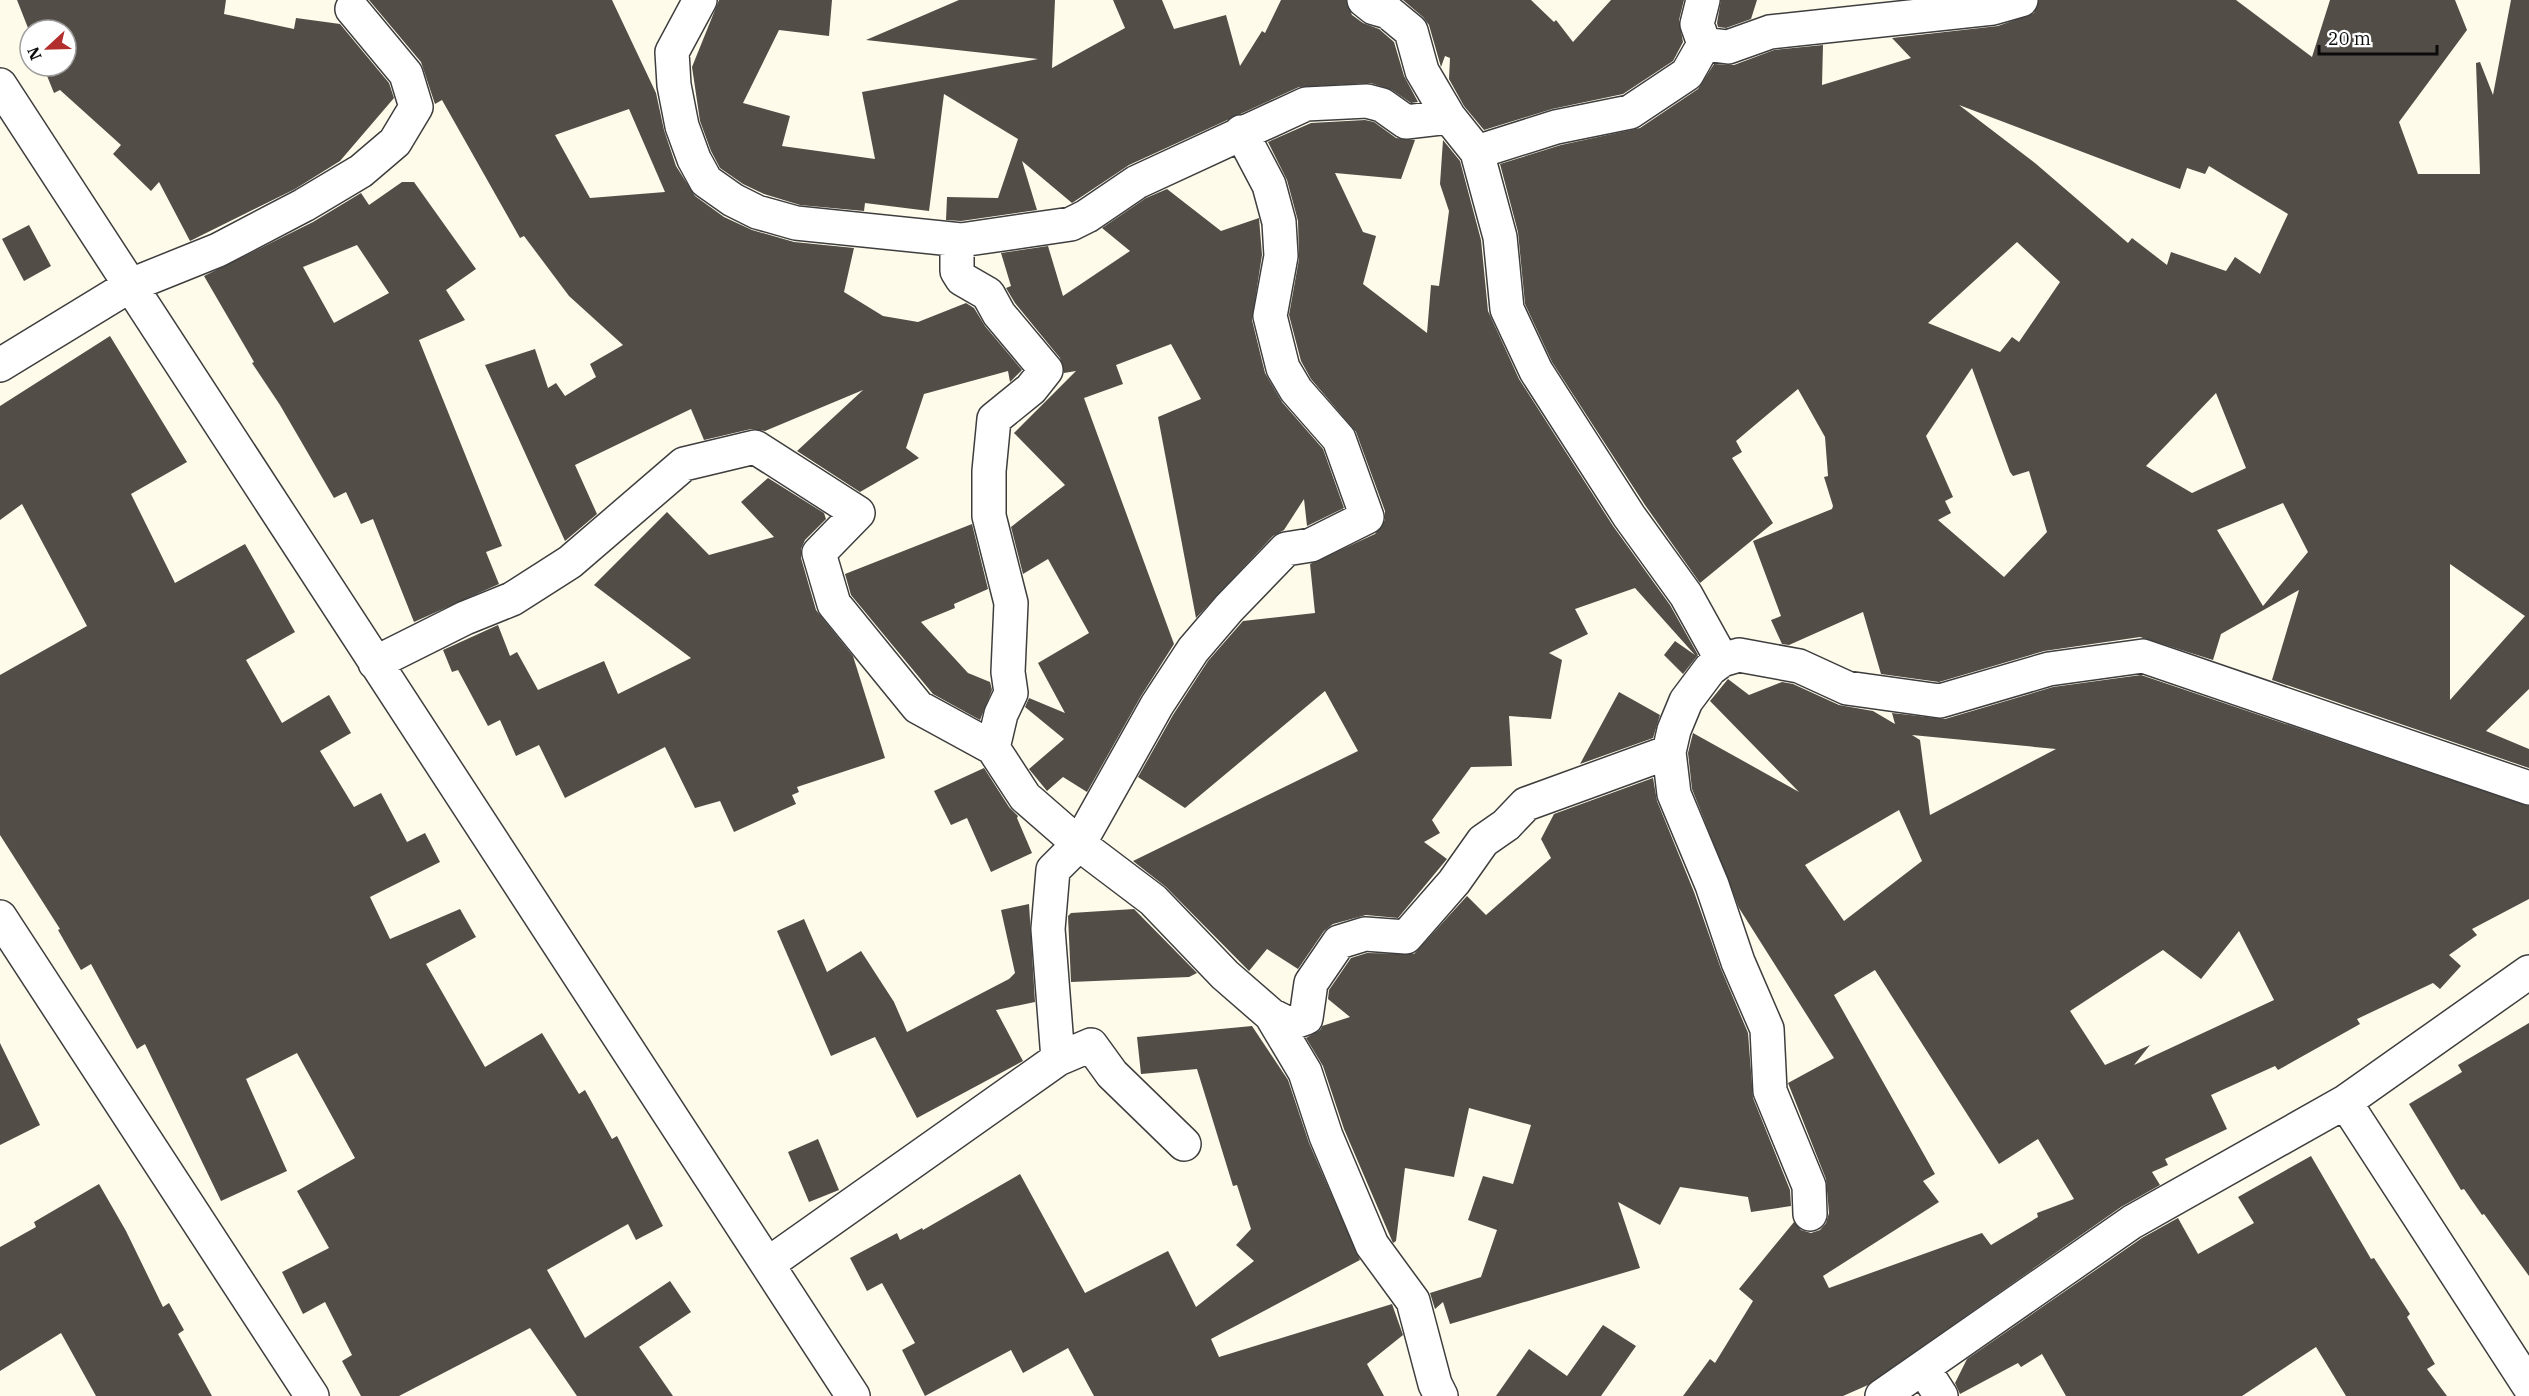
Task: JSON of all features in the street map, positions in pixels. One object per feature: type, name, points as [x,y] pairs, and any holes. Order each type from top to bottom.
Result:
[{"type":"street","points":[[0,365],[131,285],[218,250],[304,205],[361,171],[395,142],[416,107],[406,74],[352,9],[367,8],[374,0]]},
{"type":"street","points":[[700,0],[672,52],[674,86],[682,126],[706,181],[733,200],[758,212],[796,223],[961,240],[1071,224],[1087,216],[1137,182],[1241,132],[1306,104],[1366,101],[1382,105],[1406,122],[1449,117]]},
{"type":"street","points":[[1364,0],[1374,8],[1388,12],[1411,31],[1422,70],[1449,117],[1477,152],[1500,237],[1507,309],[1518,337],[1536,371],[1629,516],[1686,595],[1722,660]]},
{"type":"street","points":[[1477,152],[1556,128],[1630,112],[1687,74],[1704,44],[1697,24],[1703,0]]},
{"type":"street","points":[[1704,44],[1728,48],[1770,32],[1993,8],[2021,0]]},
{"type":"street","points":[[0,85],[853,1396]]},
{"type":"street","points":[[1058,1059],[1048,929],[1053,870],[1078,844],[1157,705],[1192,650],[1229,608],[1286,549],[1311,545],[1366,517],[1339,439],[1296,390],[1283,368],[1270,316],[1281,256],[1279,222],[1269,185],[1241,132]]},
{"type":"street","points":[[961,240],[957,251],[957,271],[962,279],[988,294],[999,314],[1046,370],[1031,389],[994,419],[989,471],[990,516],[1011,603],[1008,672],[1011,693],[1001,714],[993,748]]},
{"type":"street","points":[[375,663],[465,618],[512,599],[570,562],[684,464],[755,447],[858,513],[819,553],[834,604],[918,707],[993,748],[1025,797],[1078,844],[1153,900],[1225,975],[1271,1015],[1289,1024],[1306,1018],[1311,983],[1340,942],[1365,934],[1406,937],[1454,882],[1483,841],[1506,825],[1526,804],[1669,753]]},
{"type":"street","points":[[1810,1214],[1809,1186],[1770,1091],[1767,1029],[1738,962],[1712,885],[1674,794],[1669,753],[1674,730],[1686,701],[1710,669],[1722,660],[1739,655],[1749,656],[1799,666],[1847,688],[1940,701],[2049,669],[2143,656],[2529,788]]},
{"type":"street","points":[[0,917],[312,1396]]},
{"type":"street","points":[[1882,1396],[2132,1222],[2345,1102],[2529,972]]},
{"type":"street","points":[[1271,1015],[1305,1072],[1326,1136],[1372,1245],[1413,1301],[1435,1384],[1441,1396]]},
{"type":"street","points":[[768,1264],[1058,1059],[1091,1045],[1112,1074],[1184,1144]]},
{"type":"street","points":[[2345,1102],[2529,1386]]},
{"type":"street","points":[[1923,1368],[1941,1396]]},
{"type":"building","points":[[17,0],[226,0],[224,14],[294,29],[296,18],[340,24],[389,83],[394,98],[340,161],[295,189],[190,241],[159,182],[151,191],[113,154],[121,145],[60,90],[54,93],[48,78],[78,78],[78,18],[24,18]]},
{"type":"building","points":[[369,0],[612,0],[656,93],[664,130],[676,166],[695,196],[724,217],[752,230],[794,242],[854,248],[844,292],[883,316],[918,322],[966,303],[974,308],[985,326],[1022,370],[1010,382],[1008,371],[924,394],[906,448],[919,458],[860,492],[797,451],[863,390],[765,431],[751,429],[704,440],[691,409],[575,465],[597,514],[565,541],[485,365],[535,349],[548,388],[556,383],[565,396],[596,377],[590,364],[623,345],[569,296],[524,236],[520,238],[442,100],[435,104],[421,62]],"holes":[[[629,109],[665,192],[590,198],[555,135]]]},
{"type":"building","points":[[719,0],[832,0],[829,36],[779,30],[743,103],[790,116],[782,146],[875,159],[862,92],[1038,59],[866,40],[959,0],[1055,0],[1052,68],[1125,28],[1113,0],[1162,0],[1174,29],[1226,15],[1240,66],[1262,31],[1265,33],[1281,0],[1346,0],[1352,15],[1363,23],[1379,29],[1394,42],[1404,76],[1418,102],[1411,103],[1392,90],[1371,83],[1299,87],[1129,165],[1072,203],[1022,161],[1037,210],[961,221],[946,220],[947,197],[998,198],[1018,139],[944,94],[929,211],[865,203],[864,211],[800,205],[764,194],[743,184],[720,168],[711,151],[700,121],[692,67]]},
{"type":"building","points":[[1403,0],[1531,0],[1554,22],[1556,20],[1573,42],[1611,0],[1684,0],[1679,20],[1683,42],[1673,61],[1623,94],[1552,109],[1484,130],[1464,106],[1449,79],[1450,58],[1445,56],[1441,67],[1429,25]]},
{"type":"building","points":[[1721,0],[1757,0],[1751,19],[1726,28],[1718,27],[1717,23]]},
{"type":"building","points":[[2039,0],[2236,0],[2312,57],[2330,0],[2455,0],[2467,30],[2399,122],[2418,174],[2480,174],[2476,63],[2480,62],[2493,95],[2511,0],[2529,0],[2529,689],[2486,731],[2529,749],[2529,768],[2272,680],[2299,590],[2221,634],[2213,660],[2140,637],[2044,651],[1939,682],[1881,674],[1863,612],[1789,645],[1782,644],[1771,620],[1781,616],[1753,541],[1832,509],[1833,506],[1824,477],[1828,476],[1825,437],[1798,389],[1736,441],[1742,452],[1732,458],[1773,523],[1700,583],[1645,505],[1552,362],[1525,304],[1518,232],[1500,164],[1561,145],[1640,128],[1698,89],[1714,64],[1734,65],[1774,50],[1823,45],[1822,85],[1911,58],[1892,38],[1998,26],[2034,13]],"holes":[[[1959,105],[2180,189],[2187,168],[2205,174],[2209,166],[2288,214],[2260,274],[2235,257],[2226,271],[2171,252],[2167,265],[2132,238],[2128,243],[2035,163]],[[2017,242],[2060,282],[2019,342],[2012,337],[2000,352],[1928,323]],[[1972,368],[2010,472],[2013,476],[2029,471],[2047,532],[2004,577],[1938,520],[1951,513],[1945,501],[1953,497],[1926,436]],[[2216,393],[2246,468],[2192,493],[2146,466]],[[2283,503],[2308,552],[2263,606],[2217,530]],[[2450,564],[2525,616],[2450,700]]]},
{"type":"building","points":[[1365,120],[1374,122],[1396,138],[1415,140],[1401,179],[1335,173],[1363,232],[1376,236],[1363,284],[1427,333],[1431,285],[1439,286],[1449,211],[1440,184],[1443,140],[1460,161],[1481,240],[1488,311],[1519,379],[1613,526],[1670,605],[1698,655],[1683,674],[1664,655],[1675,641],[1695,655],[1635,588],[1575,609],[1588,634],[1549,653],[1562,660],[1551,719],[1509,716],[1512,766],[1471,767],[1432,820],[1440,833],[1424,842],[1447,859],[1398,918],[1366,915],[1333,924],[1324,931],[1298,969],[1267,949],[1249,971],[1166,887],[1133,861],[1358,751],[1325,691],[1185,808],[1138,777],[1173,715],[1208,661],[1243,621],[1315,613],[1310,564],[1375,534],[1385,520],[1385,511],[1356,432],[1311,379],[1301,361],[1289,315],[1299,259],[1298,221],[1287,180],[1268,142],[1311,123]]},
{"type":"building","points":[[402,182],[414,182],[476,269],[446,290],[465,320],[419,340],[502,546],[486,552],[499,584],[414,622],[373,519],[361,524],[346,492],[334,498],[280,405],[252,363],[254,362],[204,276],[313,222],[361,193],[369,205]],"holes":[[[357,245],[389,293],[334,323],[303,267]]]},
{"type":"building","points":[[1167,189],[1221,231],[1259,218],[1262,255],[1252,320],[1265,373],[1282,402],[1323,449],[1344,508],[1307,526],[1304,499],[1284,530],[1273,536],[1196,618],[1158,417],[1201,399],[1171,344],[1116,365],[1123,384],[1084,398],[1174,644],[1141,696],[1087,792],[1063,777],[1047,791],[1029,769],[1064,739],[1025,707],[1029,698],[1065,713],[1038,663],[1089,633],[1048,559],[1023,574],[1011,527],[1065,485],[1014,433],[1076,371],[1064,373],[1060,358],[1015,303],[1006,288],[1011,286],[1001,253],[1048,246],[1063,296],[1130,251],[1102,228],[1146,198]]},
{"type":"building","points":[[29,225],[51,266],[24,281],[2,239]]},
{"type":"building","points":[[110,336],[187,462],[131,494],[175,583],[245,544],[295,632],[246,660],[282,723],[329,695],[351,733],[320,751],[354,807],[381,793],[407,842],[425,833],[440,862],[370,897],[390,939],[460,909],[476,937],[426,964],[485,1067],[542,1033],[579,1094],[585,1090],[612,1139],[617,1136],[663,1226],[636,1240],[628,1224],[547,1270],[585,1338],[670,1281],[691,1312],[639,1347],[673,1396],[577,1396],[530,1328],[399,1396],[361,1396],[342,1361],[352,1355],[325,1302],[303,1314],[282,1272],[329,1248],[297,1191],[355,1158],[297,1053],[246,1079],[287,1171],[221,1201],[145,1044],[137,1049],[91,964],[81,970],[58,930],[60,929],[0,835],[0,675],[87,626],[22,504],[0,520],[0,406]]},
{"type":"building","points":[[768,478],[824,513],[826,519],[805,540],[801,549],[801,558],[816,610],[853,656],[885,758],[797,787],[799,792],[792,795],[796,804],[734,832],[720,801],[695,808],[665,747],[565,798],[539,745],[516,756],[500,720],[488,726],[458,670],[452,672],[443,650],[498,625],[510,656],[517,652],[538,690],[604,661],[618,694],[691,658],[594,585],[667,512],[709,555],[774,537],[741,502]]},
{"type":"building","points":[[972,524],[988,589],[954,604],[955,608],[921,622],[968,673],[990,682],[992,690],[980,720],[933,694],[851,595],[845,574]]},
{"type":"building","points":[[2141,675],[2529,806],[2529,899],[2472,929],[2477,935],[2449,955],[2461,966],[2440,989],[2433,983],[2357,1019],[2360,1024],[2278,1070],[2275,1066],[2211,1095],[2227,1129],[2165,1159],[2168,1165],[2152,1172],[2160,1185],[2121,1207],[1868,1385],[1843,1396],[1683,1396],[1710,1359],[1715,1363],[1753,1301],[1739,1289],[1794,1222],[1801,1230],[1811,1233],[1820,1230],[1826,1223],[1829,1213],[1826,1179],[1788,1083],[1834,1058],[1739,908],[1692,789],[1688,753],[1693,733],[1799,792],[1710,701],[1728,679],[1749,695],[1782,682],[1793,684],[1839,705],[1873,711],[1895,724],[1892,713],[1945,719],[2053,687]],"holes":[[[1912,735],[2056,749],[1930,815],[1920,740]],[[1899,810],[1922,861],[1844,921],[1805,865]],[[2239,931],[2274,1000],[2134,1065],[2150,1045],[2105,1065],[2070,1011],[2163,950],[2201,979]],[[1875,970],[1999,1164],[2038,1139],[2074,1199],[2037,1213],[2038,1217],[1991,1245],[1982,1233],[1829,1288],[1823,1276],[1939,1202],[1923,1181],[1935,1174],[1834,995]]]},
{"type":"building","points":[[1619,692],[1660,715],[1653,738],[1580,764]]},
{"type":"building","points":[[984,768],[1009,807],[1018,816],[1032,853],[991,872],[967,818],[951,825],[934,791]]},
{"type":"building","points":[[1653,778],[1657,801],[1748,1033],[1753,1098],[1790,1190],[1791,1206],[1751,1212],[1748,1197],[1680,1187],[1660,1225],[1618,1202],[1640,1268],[1450,1324],[1443,1302],[1435,1309],[1430,1293],[1481,1277],[1497,1230],[1468,1220],[1483,1176],[1513,1184],[1531,1125],[1469,1108],[1454,1177],[1405,1168],[1396,1241],[1393,1243],[1344,1129],[1323,1066],[1306,1038],[1320,1030],[1322,1026],[1350,1017],[1328,999],[1329,990],[1351,958],[1367,953],[1414,954],[1467,896],[1486,915],[1551,858],[1541,839],[1554,814]]},
{"type":"building","points":[[1029,904],[1035,1002],[996,1010],[1023,1061],[917,1118],[875,1037],[831,1056],[777,931],[804,919],[827,972],[861,951],[894,1002],[907,1032],[1009,979],[1015,973],[1001,910]]},
{"type":"building","points":[[1134,909],[1197,973],[1189,977],[1071,982],[1068,916],[1071,913]]},
{"type":"building","points":[[2529,1023],[2529,1276],[2484,1214],[2482,1215],[2464,1189],[2461,1190],[2409,1104],[2462,1072],[2458,1065]]},
{"type":"building","points":[[1252,1026],[1288,1080],[1309,1143],[1360,1260],[1211,1339],[1219,1357],[1392,1304],[1403,1335],[1367,1364],[1384,1396],[1094,1396],[1068,1348],[1023,1373],[1011,1350],[925,1396],[902,1350],[915,1343],[882,1283],[867,1291],[850,1258],[897,1233],[900,1240],[922,1228],[923,1230],[1020,1174],[1085,1293],[1168,1251],[1196,1307],[1254,1261],[1236,1245],[1251,1229],[1237,1185],[1233,1186],[1197,1069],[1141,1074],[1137,1037]]},
{"type":"building","points":[[0,1043],[40,1125],[0,1145]]},
{"type":"building","points":[[818,1139],[839,1190],[809,1202],[788,1152]]},
{"type":"building","points":[[2311,1156],[2371,1259],[2374,1258],[2410,1314],[2407,1317],[2435,1364],[2427,1369],[2447,1396],[2346,1396],[2316,1347],[2242,1396],[2066,1396],[2042,1354],[2021,1367],[2018,1363],[1960,1394],[1955,1383],[1967,1359],[2142,1238],[2178,1218],[2198,1254],[2254,1223],[2238,1197]]},
{"type":"building","points":[[99,1184],[126,1231],[163,1307],[169,1303],[184,1330],[178,1334],[212,1396],[96,1396],[61,1333],[0,1371],[0,1247],[36,1227],[34,1222]]},
{"type":"building","points":[[1603,1325],[1636,1346],[1601,1396],[1496,1396],[1529,1349],[1567,1376]]}]
